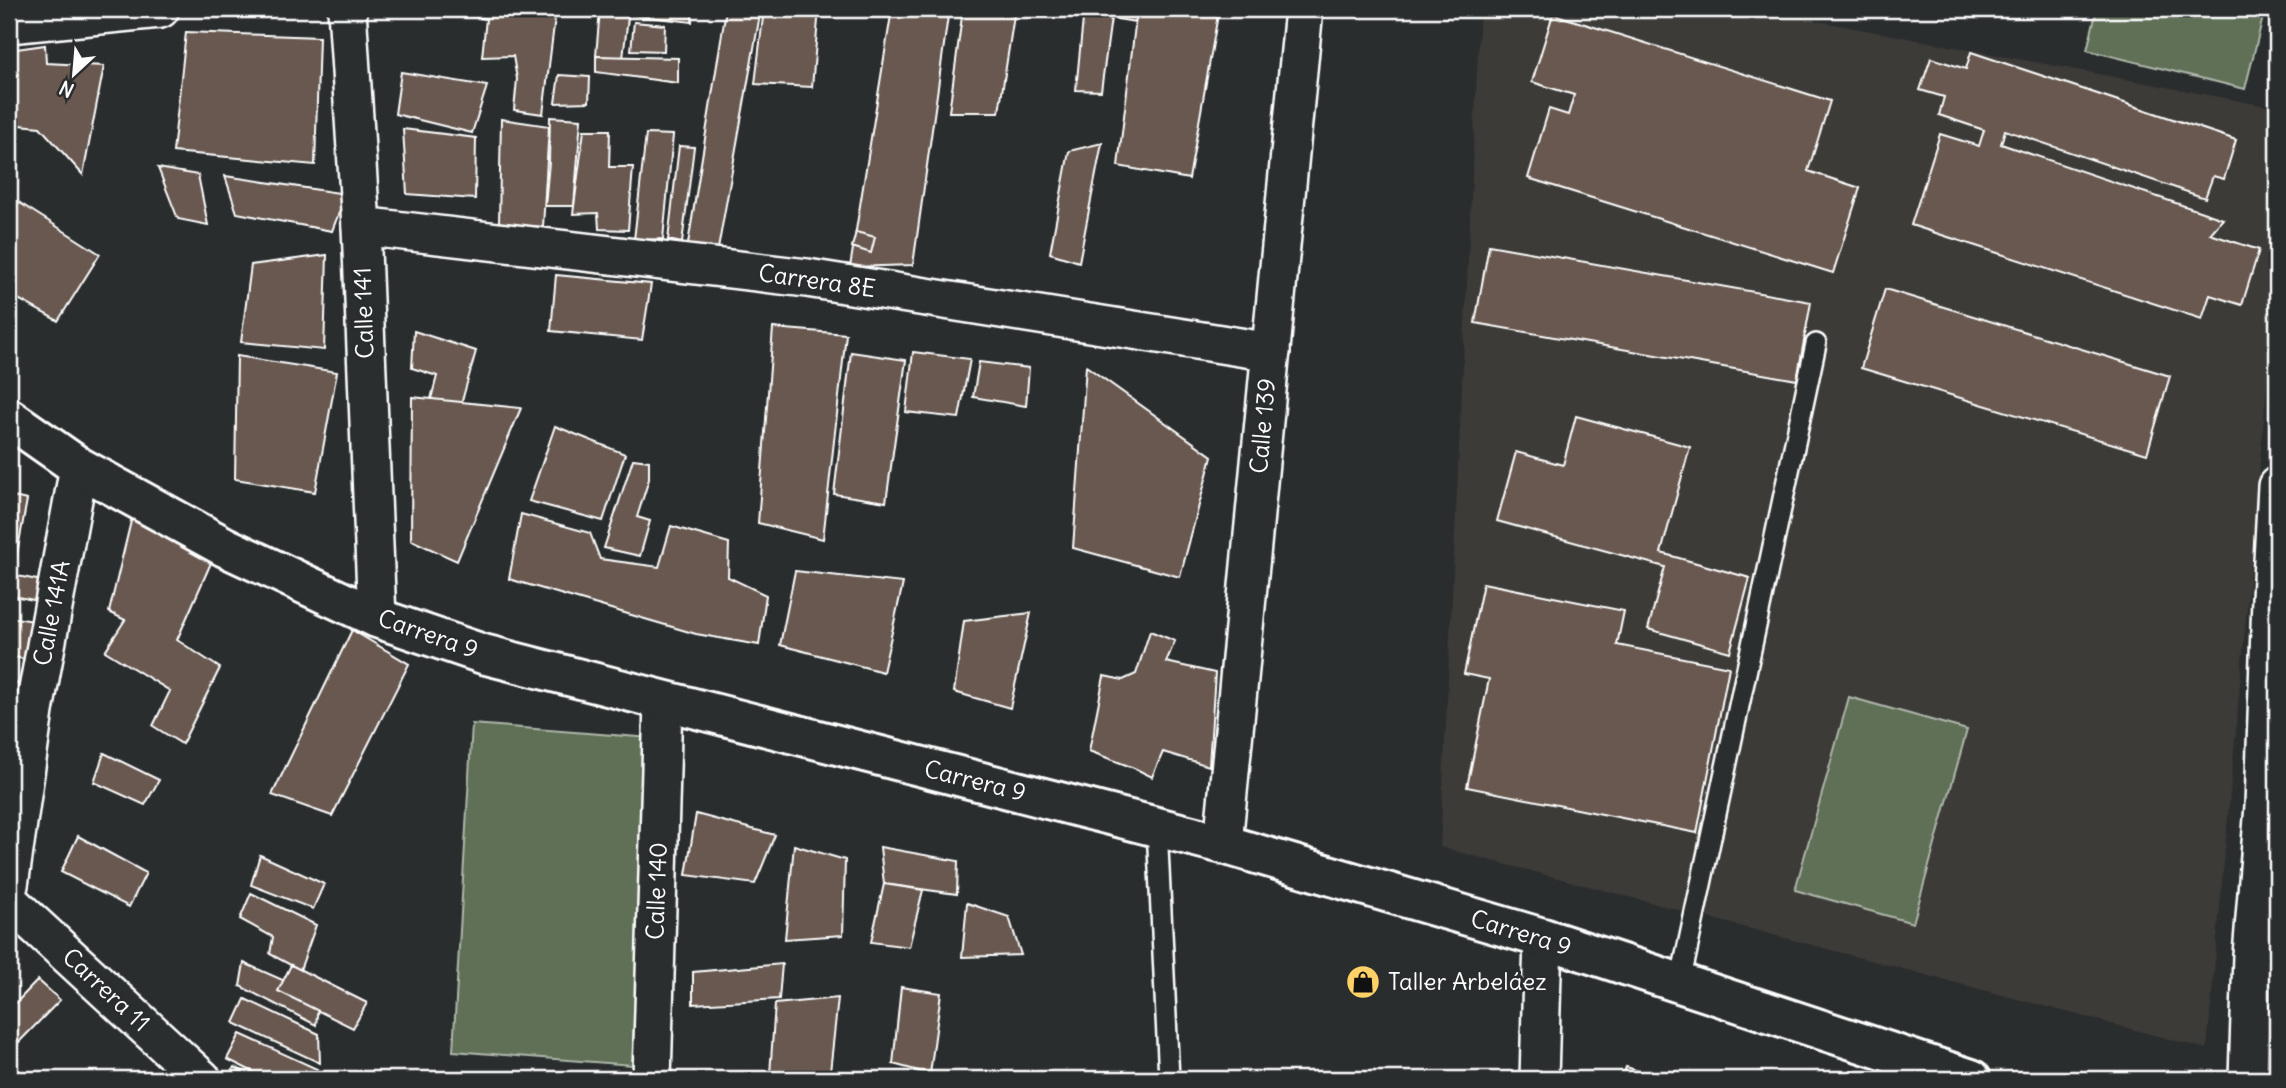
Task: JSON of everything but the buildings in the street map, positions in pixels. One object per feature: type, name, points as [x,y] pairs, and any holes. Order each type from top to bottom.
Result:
[{"type":"street","points":[[9,24],[160,9]]},
{"type":"street","name":"Calle 141","points":[[347,9],[361,226],[377,618]]},
{"type":"street","name":"Calle 139","points":[[1223,844],[1304,9]]},
{"type":"street","name":"Carrera 8E","points":[[361,226],[807,278],[1270,352]]},
{"type":"street","name":"Carrera 9","points":[[9,418],[79,467],[225,547],[377,618],[484,654],[663,702],[1223,844],[1543,938],[1971,1079]]},
{"type":"street","name":"Calle 141A","points":[[9,885],[34,711],[79,467]]},
{"type":"street","points":[[2248,1079],[2265,955],[2271,806],[2277,486]]},
{"type":"street","name":"Calle 140","points":[[652,1079],[663,702]]},
{"type":"street","name":"Carrera 11","points":[[9,901],[202,1079]]},
{"type":"street","points":[[1539,1079],[1543,938]]},
{"type":"lane","points":[[1680,983],[1816,344]]},
{"type":"lane","points":[[1157,827],[1169,1079]]},
{"type":"shaded area","points":[[1480,9],[1754,9],[2277,108],[2277,275],[2207,1049],[1440,847]]},
{"type":"green space","points":[[2097,9],[2265,9],[2245,89],[2087,50]]},
{"type":"green space","points":[[1849,697],[1967,730],[1913,923],[1795,890]]},
{"type":"green space","points":[[472,724],[651,738],[632,1065],[453,1051]]},
{"type":"place","name":"Taller Arbeláez","points":[[1363,982]]}]
